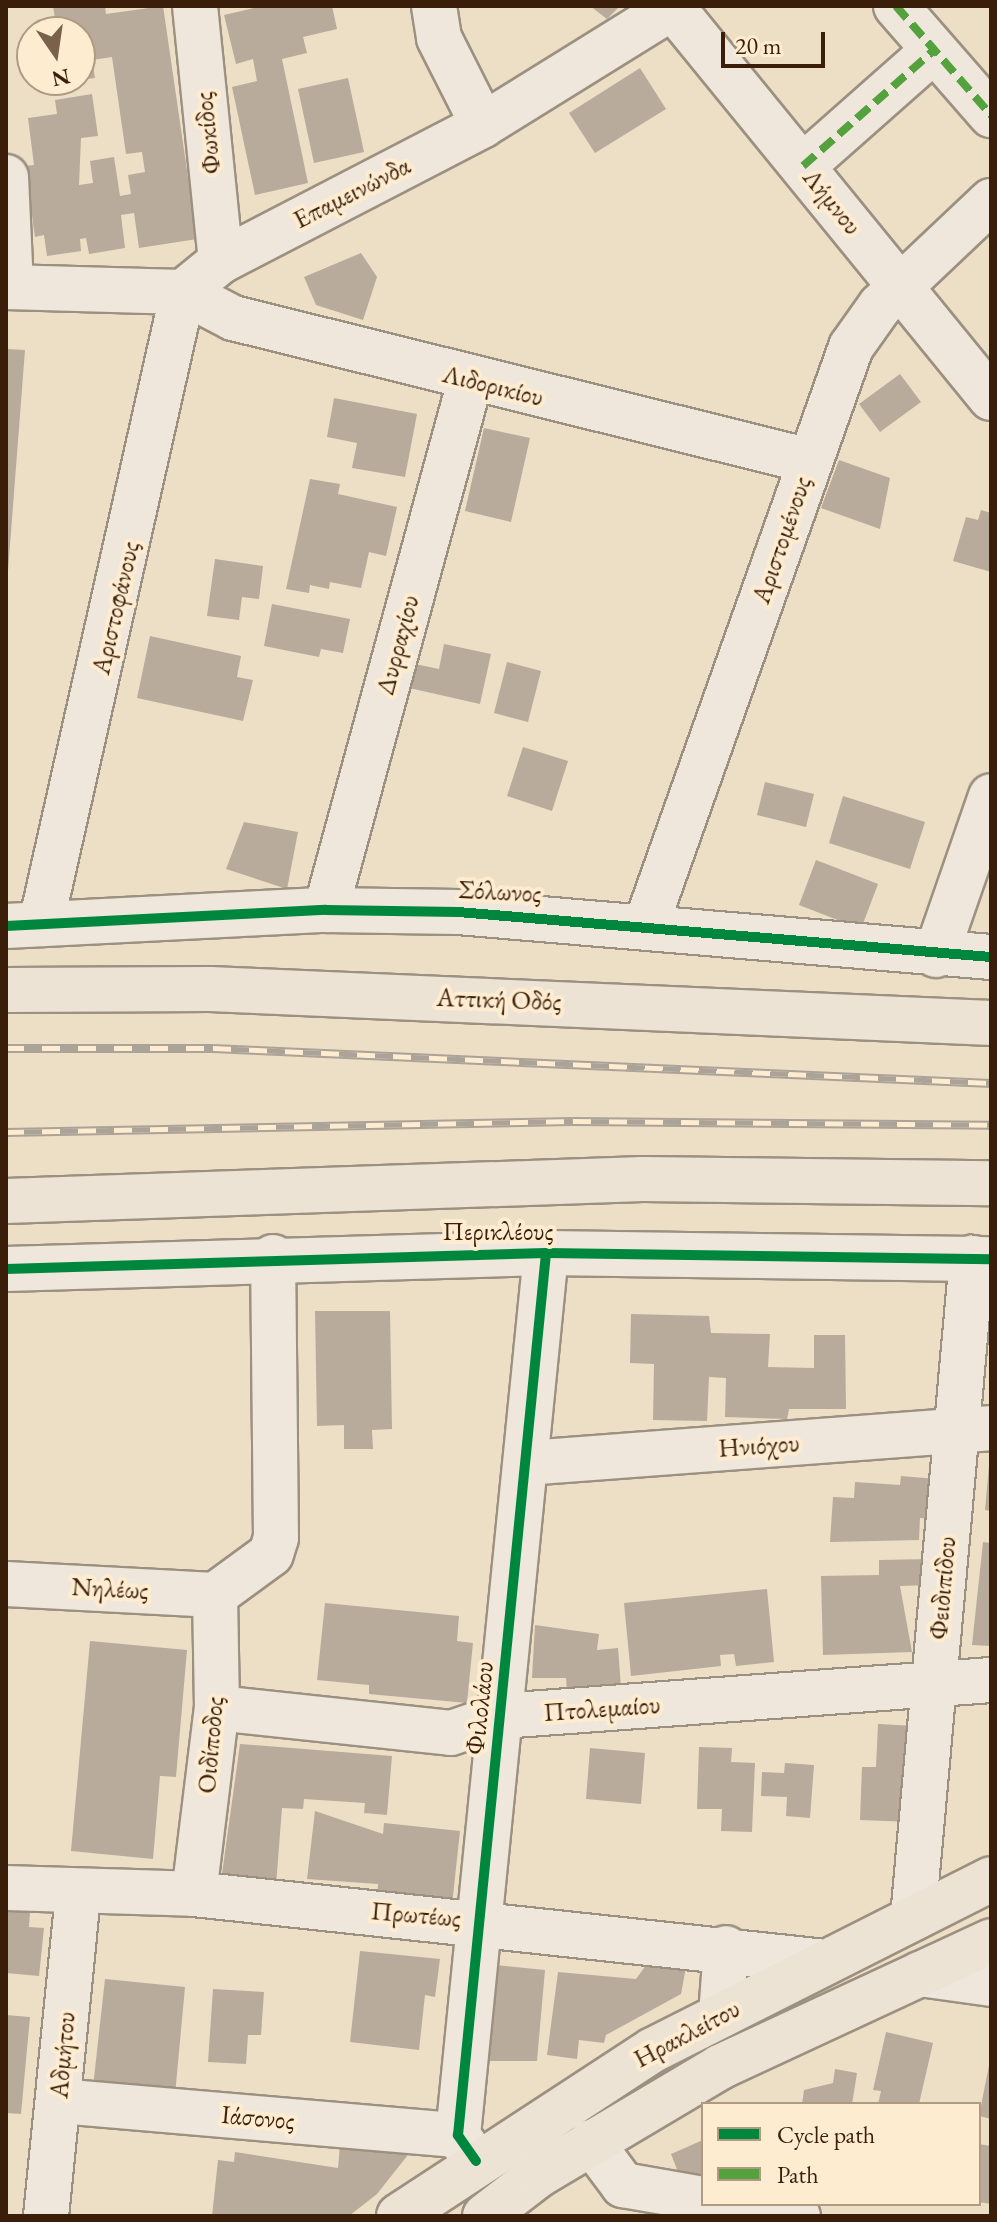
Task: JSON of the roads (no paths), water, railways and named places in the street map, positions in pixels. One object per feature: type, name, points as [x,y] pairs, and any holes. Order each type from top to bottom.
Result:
[{"type":"main road","name":"Αττική Οδός","points":[[6,990],[226,990],[991,1023]]},
{"type":"main road","points":[[6,1201],[643,1179],[991,1183]]},
{"type":"main road","points":[[944,1181],[991,1191]]},
{"type":"main road","name":"Ηρακλείτου","points":[[399,2216],[467,2148],[991,1879]]},
{"type":"main road","name":"Ηρακλείτου","points":[[485,2216],[591,2142],[720,2067],[991,1941]]},
{"type":"street","name":"Φωκίδος","points":[[195,6],[221,261]]},
{"type":"street","points":[[434,6],[439,38],[483,125]]},
{"type":"street","points":[[896,6],[991,115]]},
{"type":"street","name":"Επαμεινώνδα","points":[[183,292],[221,261],[483,125],[674,7]]},
{"type":"street","name":"Λήμνου","points":[[674,7],[991,398]]},
{"type":"street","points":[[803,166],[933,51]]},
{"type":"street","points":[[6,177],[8,287],[183,292]]},
{"type":"street","name":"Αριστομένους","points":[[646,925],[851,347],[900,287],[991,201]]},
{"type":"street","name":"Λιδορικίου","points":[[183,292],[233,318],[470,381],[810,461]]},
{"type":"street","name":"Αριστοφάνους","points":[[24,925],[183,292]]},
{"type":"street","name":"Δυρραχίου","points":[[326,910],[470,381]]},
{"type":"street","points":[[936,955],[991,796]]},
{"type":"street","name":"Σόλωνος","points":[[24,925],[326,910],[646,925],[936,955],[991,957]]},
{"type":"street","name":"Περικλέους","points":[[6,1269],[273,1257],[546,1253],[982,1258]]},
{"type":"street","name":"Φιλολάου","points":[[467,2148],[478,1921],[546,1253]]},
{"type":"street","points":[[215,1595],[271,1554],[276,1538],[273,1257]]},
{"type":"street","name":"Φειδιπίδου","points":[[913,1918],[934,1684],[974,1430],[982,1258]]},
{"type":"street","name":"Ηνιόχου","points":[[527,1463],[974,1430]]},
{"type":"street","name":"Νηλέως","points":[[6,1584],[215,1595]]},
{"type":"street","name":"Οιδίποδος","points":[[194,1894],[217,1708],[215,1595]]},
{"type":"street","name":"Πτολεμαίου","points":[[217,1708],[433,1733],[477,1729],[501,1716],[991,1680]]},
{"type":"street","name":"Πρωτέως","points":[[6,1888],[78,1894],[194,1894],[478,1921],[825,1962]]},
{"type":"street","name":"Αδμήτου","points":[[46,2216],[78,1894]]},
{"type":"street","points":[[721,2015],[726,1948]]},
{"type":"street","points":[[920,1974],[991,1984]]},
{"type":"street","name":"Ιάσονος","points":[[59,2101],[467,2148]]},
{"type":"street","points":[[591,2142],[621,2200],[701,2199]]},
{"type":"street","points":[[740,2206],[798,2216]]},
{"type":"railway","points":[[6,1048],[213,1048],[991,1083]]},
{"type":"railway","points":[[6,1132],[573,1121],[991,1125]]}]
